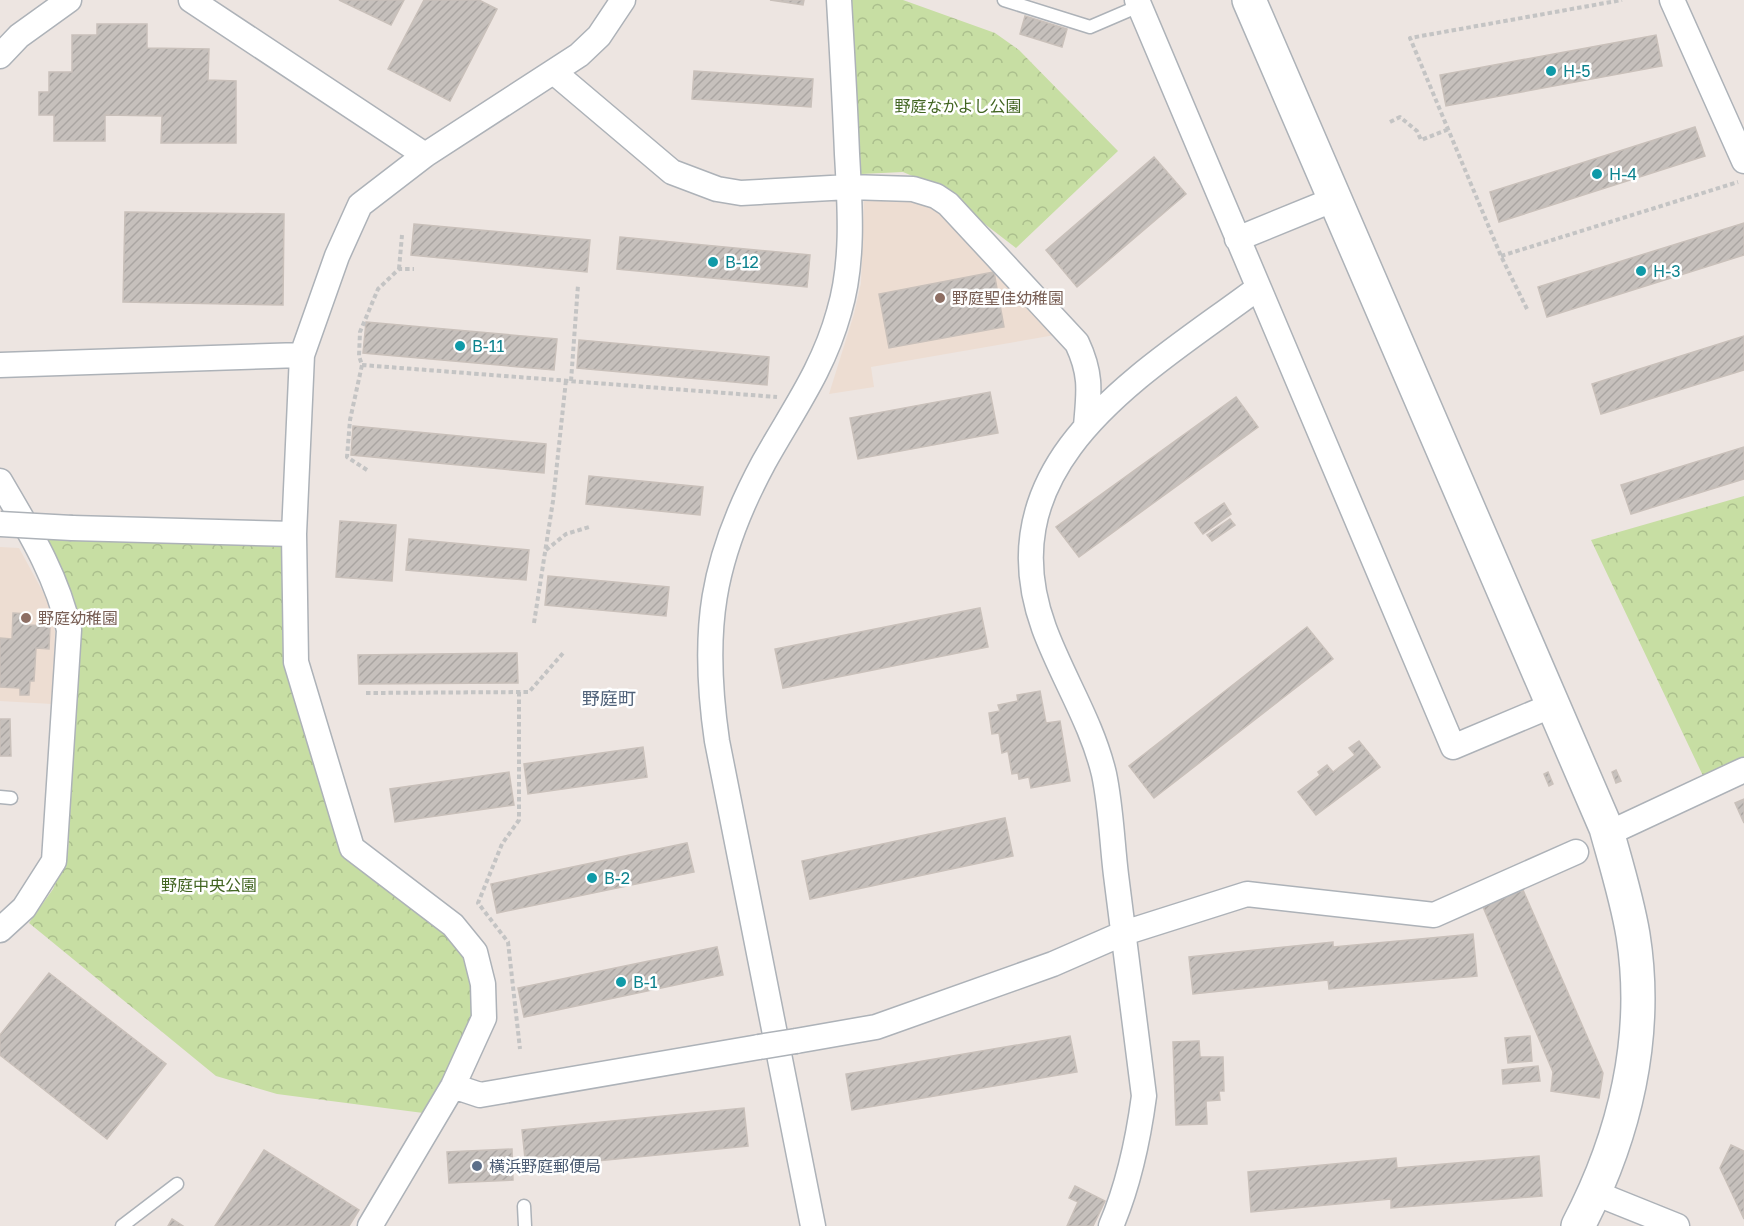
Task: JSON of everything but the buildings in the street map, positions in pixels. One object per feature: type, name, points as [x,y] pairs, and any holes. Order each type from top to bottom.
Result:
[{"type":"street","points":[[0,56],[20,36],[69,0]]},
{"type":"street","points":[[191,0],[239,29],[425,155]]},
{"type":"street","points":[[370,1226],[453,1086],[484,1018],[483,984],[475,952],[453,925],[352,848],[296,662],[294,534],[303,355],[337,256],[360,205],[425,155],[555,73],[599,36],[623,0]]},
{"type":"street","points":[[813,1226],[717,741],[710,695],[709,634],[718,577],[733,524],[765,461],[817,373],[834,331],[847,272],[849,187],[838,0]]},
{"type":"street","points":[[1249,0],[1607,834],[1633,933],[1638,991],[1635,1045],[1629,1088],[1610,1158],[1578,1226]]},
{"type":"street","points":[[1672,0],[1744,161]]},
{"type":"street","points":[[1138,3],[1453,747],[1553,705]]},
{"type":"street","points":[[555,73],[672,172],[717,189],[741,193],[849,187],[913,189],[936,196],[948,204],[1077,343],[1088,366],[1086,426]]},
{"type":"street","points":[[1237,239],[1335,199]]},
{"type":"street","points":[[1111,1226],[1122,1201],[1139,1134],[1143,1096],[1104,774],[1070,684],[1044,628],[1029,566],[1033,523],[1051,476],[1086,426],[1128,383],[1258,288]]},
{"type":"street","points":[[0,365],[303,355]]},
{"type":"street","points":[[0,482],[39,547],[62,600],[69,630],[54,861],[24,908],[0,930]]},
{"type":"street","points":[[0,524],[294,534]]},
{"type":"street","points":[[1607,834],[1744,771]]},
{"type":"street","points":[[453,1086],[480,1095],[876,1027],[1053,964],[1124,933],[1247,894],[1434,915],[1576,852]]},
{"type":"street","points":[[1595,1193],[1677,1226]]},
{"type":"lane","points":[[1004,0],[1090,27],[1138,3]]},
{"type":"lane","points":[[123,1226],[177,1184]]},
{"type":"lane","points":[[524,1206],[525,1226]]},
{"type":"path","points":[[1527,309],[1501,256],[1410,38],[1623,0]]},
{"type":"path","points":[[1390,122],[1400,117],[1417,131],[1421,140],[1449,129]]},
{"type":"path","points":[[1501,256],[1744,180]]},
{"type":"path","points":[[367,470],[347,458],[350,420],[362,365],[359,356],[360,332],[370,303],[378,289],[399,269],[402,235]]},
{"type":"path","points":[[399,269],[414,269]]},
{"type":"path","points":[[534,623],[569,380],[578,285]]},
{"type":"path","points":[[362,365],[777,397]]},
{"type":"path","points":[[545,550],[566,534],[589,527]]},
{"type":"path","points":[[366,693],[530,692],[564,652]]},
{"type":"path","points":[[519,692],[519,820],[502,844],[478,903],[508,942],[520,1049]]},
{"type":"shaded area","name":"野庭聖佳幼稚園","points":[[864,198],[938,204],[1055,335],[871,367],[874,387],[829,394],[854,314],[861,283]]},
{"type":"shaded area","name":"野庭幼稚園","points":[[0,547],[19,548],[49,603],[55,632],[52,704],[0,701]]},
{"type":"green space","name":"野庭なかよし公園","points":[[850,0],[903,0],[995,33],[1019,50],[1118,151],[1016,248],[934,185],[903,172],[861,174]]},
{"type":"green space","points":[[1744,496],[1744,761],[1705,780],[1591,540]]},
{"type":"green space","name":"野庭中央公園","points":[[40,533],[285,547],[286,664],[348,852],[449,929],[468,954],[475,1007],[465,1048],[431,1114],[277,1094],[216,1076],[29,923],[53,889],[68,853],[78,631],[74,598]]},
{"type":"place","name":"H-5","points":[[1551,71]]},
{"type":"place","name":"H-4","points":[[1597,174]]},
{"type":"place","name":"B-12","points":[[713,262]]},
{"type":"place","name":"H-3","points":[[1641,271]]},
{"type":"place","name":"野庭聖佳幼稚園","points":[[940,298]]},
{"type":"place","name":"B-11","points":[[460,346]]},
{"type":"place","name":"野庭幼稚園","points":[[26,618]]},
{"type":"place","name":"B-2","points":[[592,878]]},
{"type":"place","name":"B-1","points":[[621,982]]},
{"type":"place","name":"横浜野庭郵便局","points":[[477,1166]]},
{"type":"district","name":"野庭町","points":[[609,699]]}]
